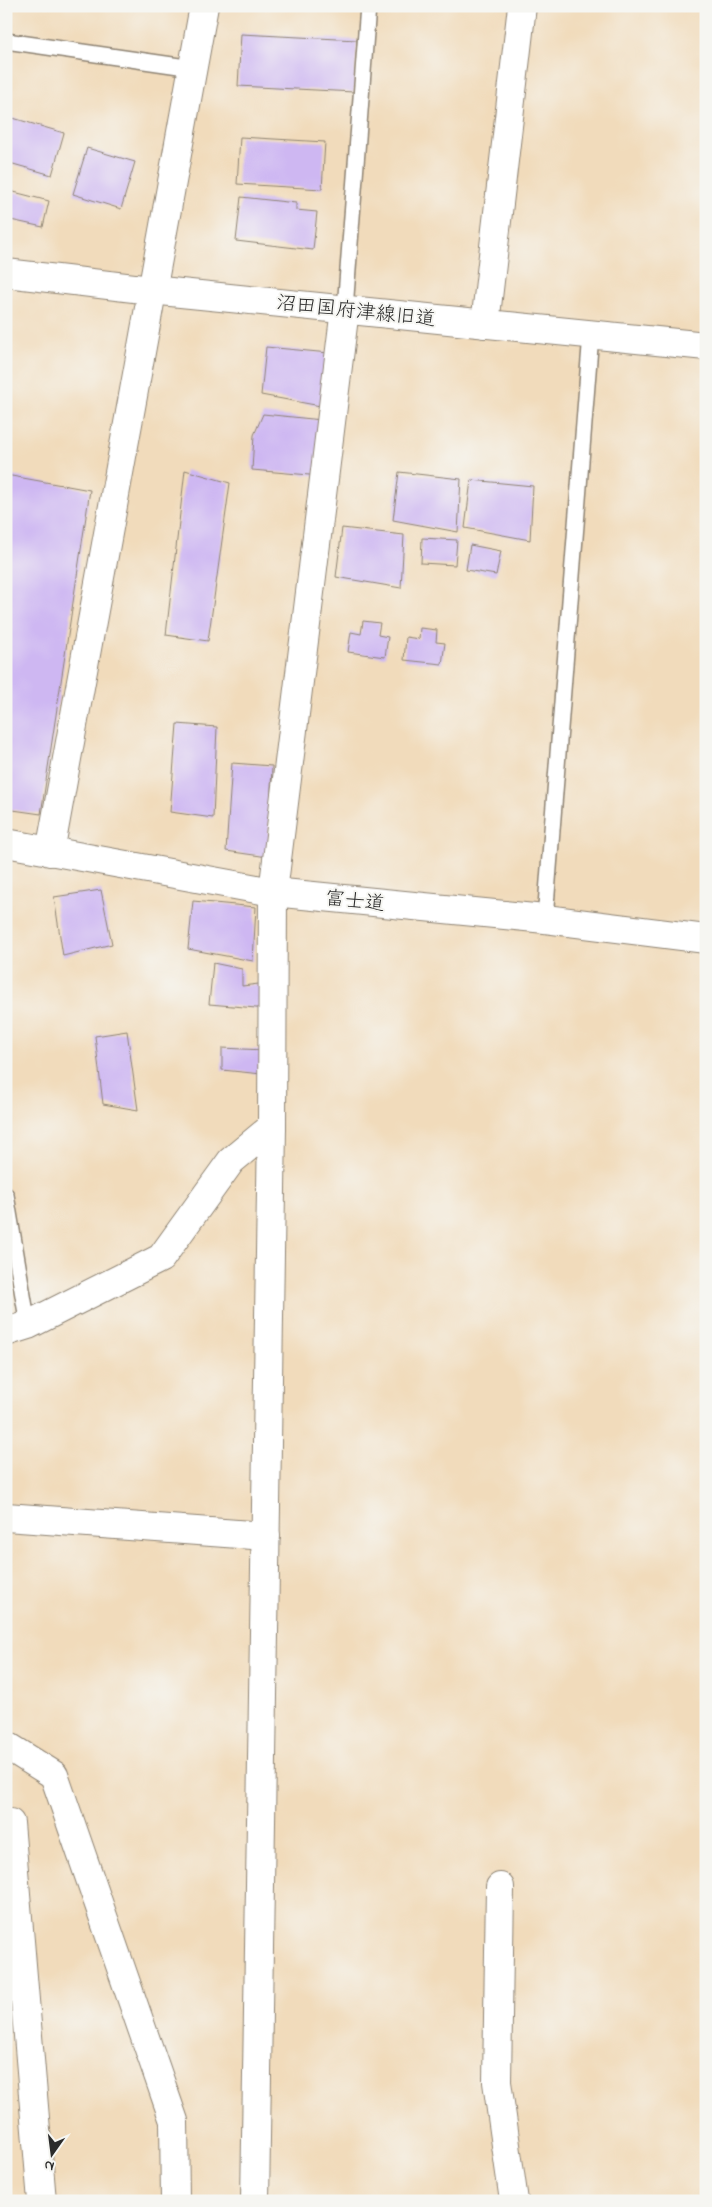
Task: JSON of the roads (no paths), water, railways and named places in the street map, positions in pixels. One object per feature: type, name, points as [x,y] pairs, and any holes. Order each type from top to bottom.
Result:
[{"type":"street","points":[[50,852],[204,6]]},
{"type":"street","points":[[485,324],[522,6]]},
{"type":"street","name":"沼田国府津線旧道","points":[[6,273],[151,290],[706,346]]},
{"type":"street","points":[[255,2201],[272,1127],[273,892],[345,309]]},
{"type":"street","name":"富士道","points":[[6,843],[273,892],[545,919],[706,939]]},
{"type":"street","points":[[17,1329],[161,1258],[231,1161],[272,1127]]},
{"type":"street","points":[[6,1517],[266,1536]]},
{"type":"street","points":[[6,1745],[54,1775],[174,2121],[175,2201]]},
{"type":"street","points":[[10,1823],[42,2201]]},
{"type":"street","points":[[500,1887],[497,2082],[514,2201]]},
{"type":"lane","points":[[345,309],[368,6]]},
{"type":"lane","points":[[6,41],[193,68]]},
{"type":"lane","points":[[545,919],[591,334]]},
{"type":"lane","points":[[6,1195],[17,1329]]}]
